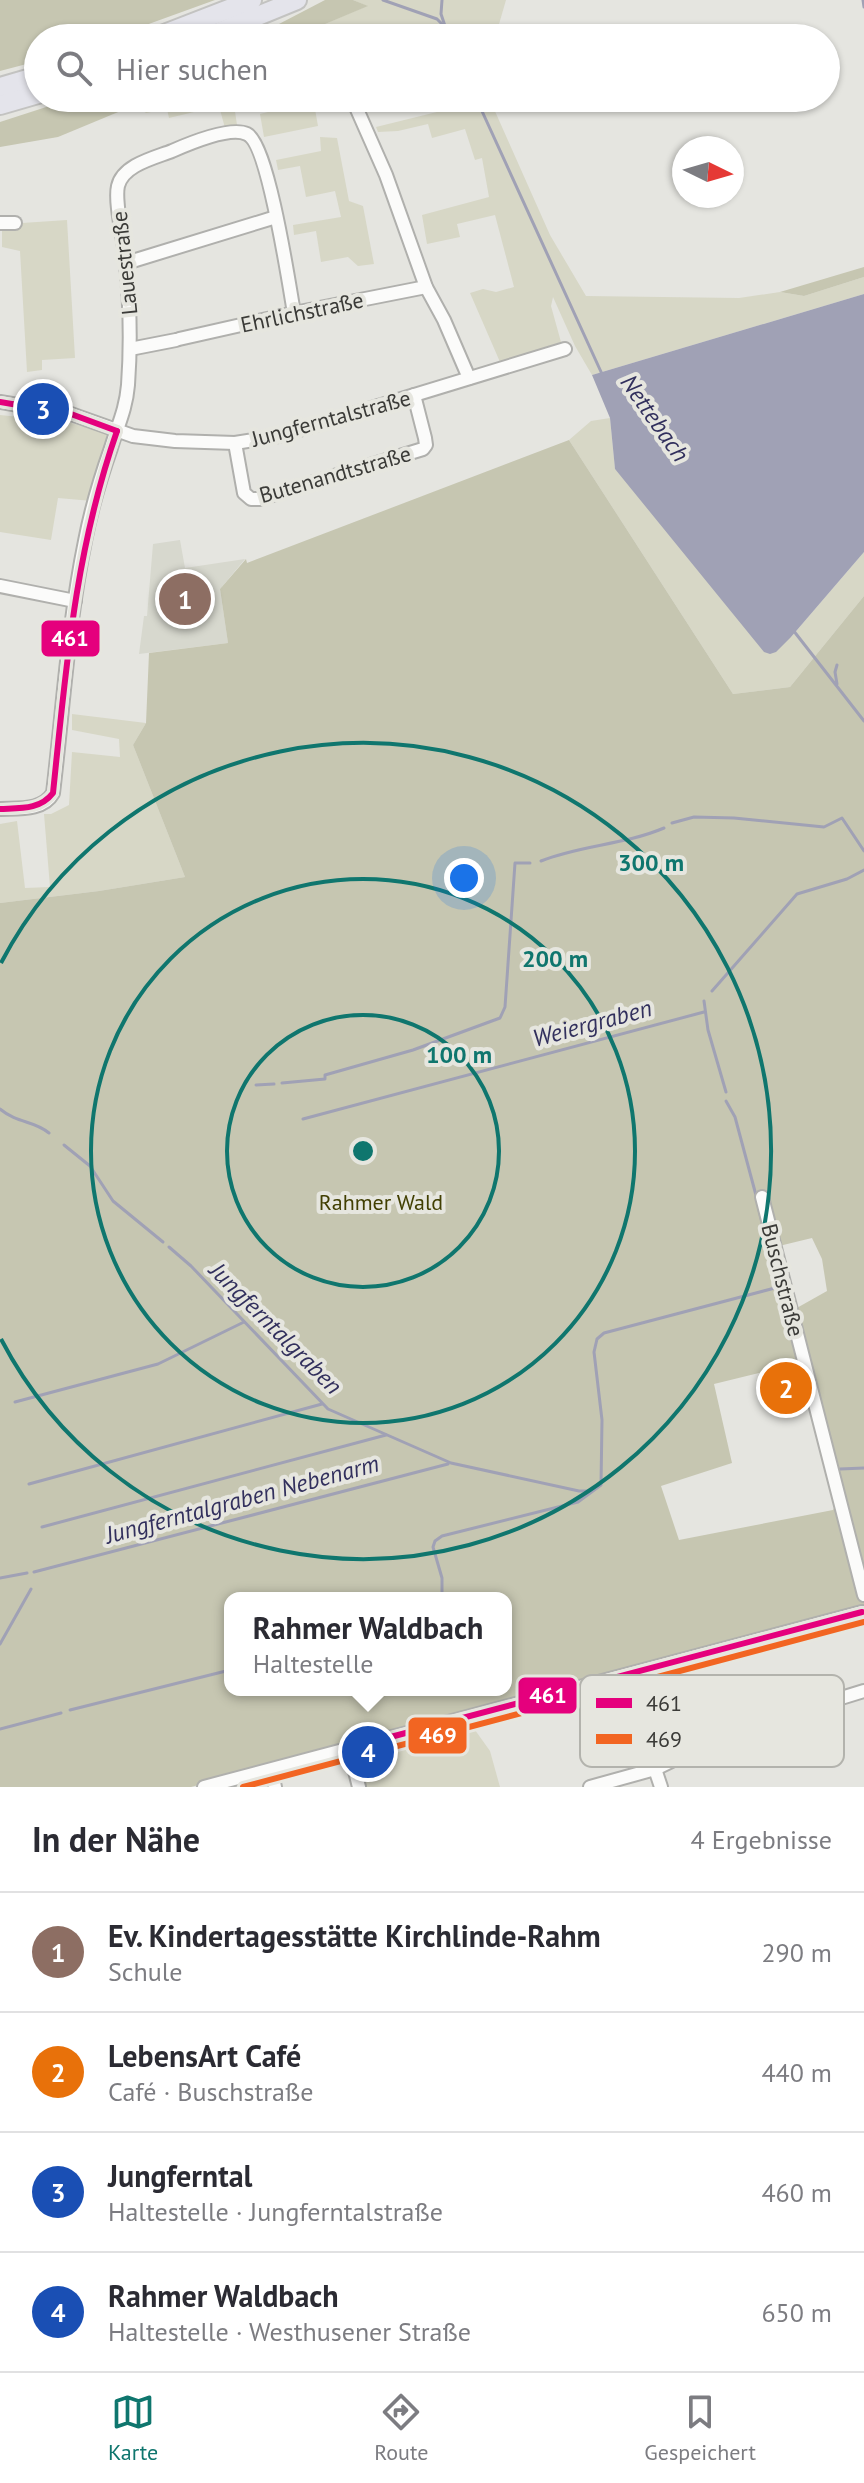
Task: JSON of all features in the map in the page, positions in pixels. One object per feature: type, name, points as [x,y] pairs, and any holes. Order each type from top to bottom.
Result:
[{"type":"highway","points":[[190,24],[252,0]]},
{"type":"highway","points":[[238,24],[297,0]]},
{"type":"highway","points":[[0,87],[24,80]]},
{"type":"highway","points":[[0,105],[24,98]]},
{"type":"street","points":[[358,112],[387,178],[426,287],[469,378]]},
{"type":"street","name":"Lauestraße","points":[[0,809],[38,806],[48,801],[53,793],[85,541],[125,412],[130,349],[126,263],[117,192],[121,178],[139,165],[191,143],[236,131],[249,135],[258,148],[276,217],[294,313]]},
{"type":"street","points":[[126,263],[276,217]]},
{"type":"street","points":[[0,223],[15,223]]},
{"type":"street","name":"Ehrlichstraße","points":[[130,349],[426,287]]},
{"type":"street","name":"Jungferntalstraße","points":[[0,402],[71,414],[133,436],[235,443],[278,436],[565,349]]},
{"type":"street","name":"Butenandtstraße","points":[[235,443],[244,493],[251,499],[259,499],[423,449],[425,438],[414,395]]},
{"type":"street","points":[[0,586],[75,601]]},
{"type":"street","name":"Buschstraße","points":[[762,1197],[864,1595]]},
{"type":"street","points":[[627,1675],[863,1613]]},
{"type":"street","points":[[204,1787],[580,1687]]},
{"type":"street","points":[[844,1697],[864,1691]]},
{"type":"street","points":[[349,1748],[359,1787]]},
{"type":"street","points":[[590,1787],[659,1767]]},
{"type":"street","points":[[655,1769],[661,1787]]},
{"type":"street","points":[[271,1770],[275,1787]]},
{"type":"shaded area","points":[[180,540],[185,568],[245,559],[220,589],[228,643],[139,654],[144,616],[147,616],[153,544]]},
{"type":"green space","points":[[0,0],[215,0],[149,24],[24,24],[24,65],[0,71]]},
{"type":"green space","points":[[325,0],[353,0],[368,6],[325,24],[279,24]]},
{"type":"green space","points":[[353,0],[506,0],[499,24],[325,24],[367,6]]},
{"type":"green space","points":[[31,112],[118,112],[58,137],[0,147],[0,122]]},
{"type":"green space","points":[[168,112],[194,112],[169,118]]},
{"type":"green space","points":[[221,112],[235,112],[237,125],[225,128]]},
{"type":"green space","points":[[316,112],[318,126],[264,137],[260,114]]},
{"type":"green space","points":[[437,112],[495,112],[550,235],[586,296],[739,298],[780,292],[804,296],[864,277],[864,294],[592,375],[553,297],[551,306],[561,342],[500,362],[470,293],[483,289],[496,292],[514,287],[495,215],[457,224],[460,237],[427,244],[422,215],[489,197],[482,158],[475,160],[465,129],[432,138],[428,124],[398,131],[378,132],[376,127]]},
{"type":"green space","points":[[320,137],[337,138],[349,201],[363,206],[374,264],[358,266],[348,257],[321,262],[316,231],[294,235],[293,225],[341,217],[335,191],[306,197],[300,166],[278,170],[276,160],[321,151]]},
{"type":"green space","points":[[67,220],[75,358],[42,360],[42,370],[27,372],[20,251],[2,247],[2,231],[15,230],[22,223]]},
{"type":"green space","points":[[864,267],[864,277],[804,296],[780,292]]},
{"type":"green space","points":[[0,415],[68,422],[112,435],[92,501],[58,498],[51,540],[0,532]]},
{"type":"green space","points":[[610,418],[615,469],[791,637],[864,552],[864,596],[790,687],[733,694],[569,440],[591,421]]},
{"type":"green space","name":"Rahmer Wald","points":[[569,440],[733,694],[790,687],[864,596],[864,1607],[610,1675],[580,1675],[580,1683],[191,1787],[0,1787],[0,903],[185,877],[133,745],[146,723],[149,653],[228,643],[220,589],[246,559],[247,563]],"holes":[[[812,1238],[822,1259],[827,1291],[795,1309],[779,1246]],[[800,1363],[836,1504],[833,1510],[679,1540],[661,1486],[732,1463],[714,1384]]]},
{"type":"green space","points":[[72,714],[146,723],[133,745],[185,877],[0,903],[0,824],[17,821],[25,888],[50,887],[44,814],[69,805],[72,752],[120,757],[119,739],[72,730]]},
{"type":"green space","points":[[470,1723],[490,1751],[500,1787],[366,1787],[359,1759],[408,1749],[415,1735]]},
{"type":"water","points":[[864,294],[864,552],[791,637],[770,654],[764,652],[615,469],[610,418],[592,375]]},
{"type":"waterway","points":[[383,0],[437,19],[442,24]]},
{"type":"waterway","points":[[442,0],[444,24]]},
{"type":"waterway","points":[[863,0],[864,7]]},
{"type":"waterway","name":"Nettebach","points":[[482,112],[602,374]]},
{"type":"waterway","name":"Nettebach","points":[[793,630],[864,721]]},
{"type":"waterway","points":[[837,665],[837,684]]},
{"type":"waterway","points":[[672,823],[694,817],[734,818],[824,827],[842,818],[864,851]]},
{"type":"waterway","points":[[541,861],[664,828]]},
{"type":"waterway","points":[[282,1083],[325,1079],[325,1075],[413,1050],[500,1018],[505,1007],[515,863],[530,863]]},
{"type":"waterway","points":[[712,991],[797,894],[847,879],[864,870]]},
{"type":"waterway","points":[[704,1001],[708,1030],[726,1092]]},
{"type":"waterway","name":"Weiergraben","points":[[303,1119],[704,1012]]},
{"type":"waterway","points":[[256,1085],[274,1084]]},
{"type":"waterway","points":[[726,1101],[735,1117],[757,1199]]},
{"type":"waterway","name":"Jungferntalgraben","points":[[0,1109],[49,1133]]},
{"type":"waterway","name":"Jungferntalgraben","points":[[64,1145],[90,1166],[113,1201],[163,1242]]},
{"type":"waterway","points":[[759,1210],[764,1230]]},
{"type":"waterway","name":"Jungferntalgraben","points":[[169,1247],[328,1409],[451,1463],[591,1491]]},
{"type":"waterway","points":[[442,1592],[442,1578],[433,1547],[442,1536],[578,1502],[601,1485],[602,1420],[594,1352],[597,1339],[604,1333],[775,1288],[778,1284]]},
{"type":"waterway","name":"Jungferntalgraben Nebenarm","points":[[15,1402],[158,1364],[244,1322]]},
{"type":"waterway","name":"Jungferntalgraben Nebenarm","points":[[29,1484],[322,1404]]},
{"type":"waterway","name":"Jungferntalgraben Nebenarm","points":[[42,1527],[386,1435]]},
{"type":"waterway","name":"Jungferntalgraben Nebenarm","points":[[34,1572],[448,1464]]},
{"type":"waterway","points":[[840,1469],[864,1468]]},
{"type":"waterway","name":"Jungferntalgraben Nebenarm","points":[[0,1578],[27,1573]]},
{"type":"waterway","name":"Jungferntalgraben Nebenarm","points":[[0,1644],[31,1589]]},
{"type":"waterway","points":[[70,1710],[224,1672]]},
{"type":"waterway","points":[[0,1729],[61,1713]]},
{"type":"transit line","name":"461","points":[[0,402],[71,414],[117,431]]},
{"type":"transit line","name":"461","points":[[0,809],[36,805],[53,793],[74,610],[91,521],[117,431]]},
{"type":"transit line","name":"461","points":[[624,1675],[862,1612]]},
{"type":"transit line","name":"469","points":[[665,1675],[864,1622]]},
{"type":"transit line","name":"461","points":[[349,1748],[580,1687]]},
{"type":"transit line","name":"469","points":[[243,1787],[580,1697]]},
{"type":"place","name":"Jungferntal","points":[[43,409]]},
{"type":"place","name":"Ev. Kindertagesstätte Kirchlinde-Rahm","points":[[185,599]]},
{"type":"place","name":"LebensArt Café","points":[[786,1388]]},
{"type":"place","name":"Rahmer Waldbach","points":[[368,1752]]}]
